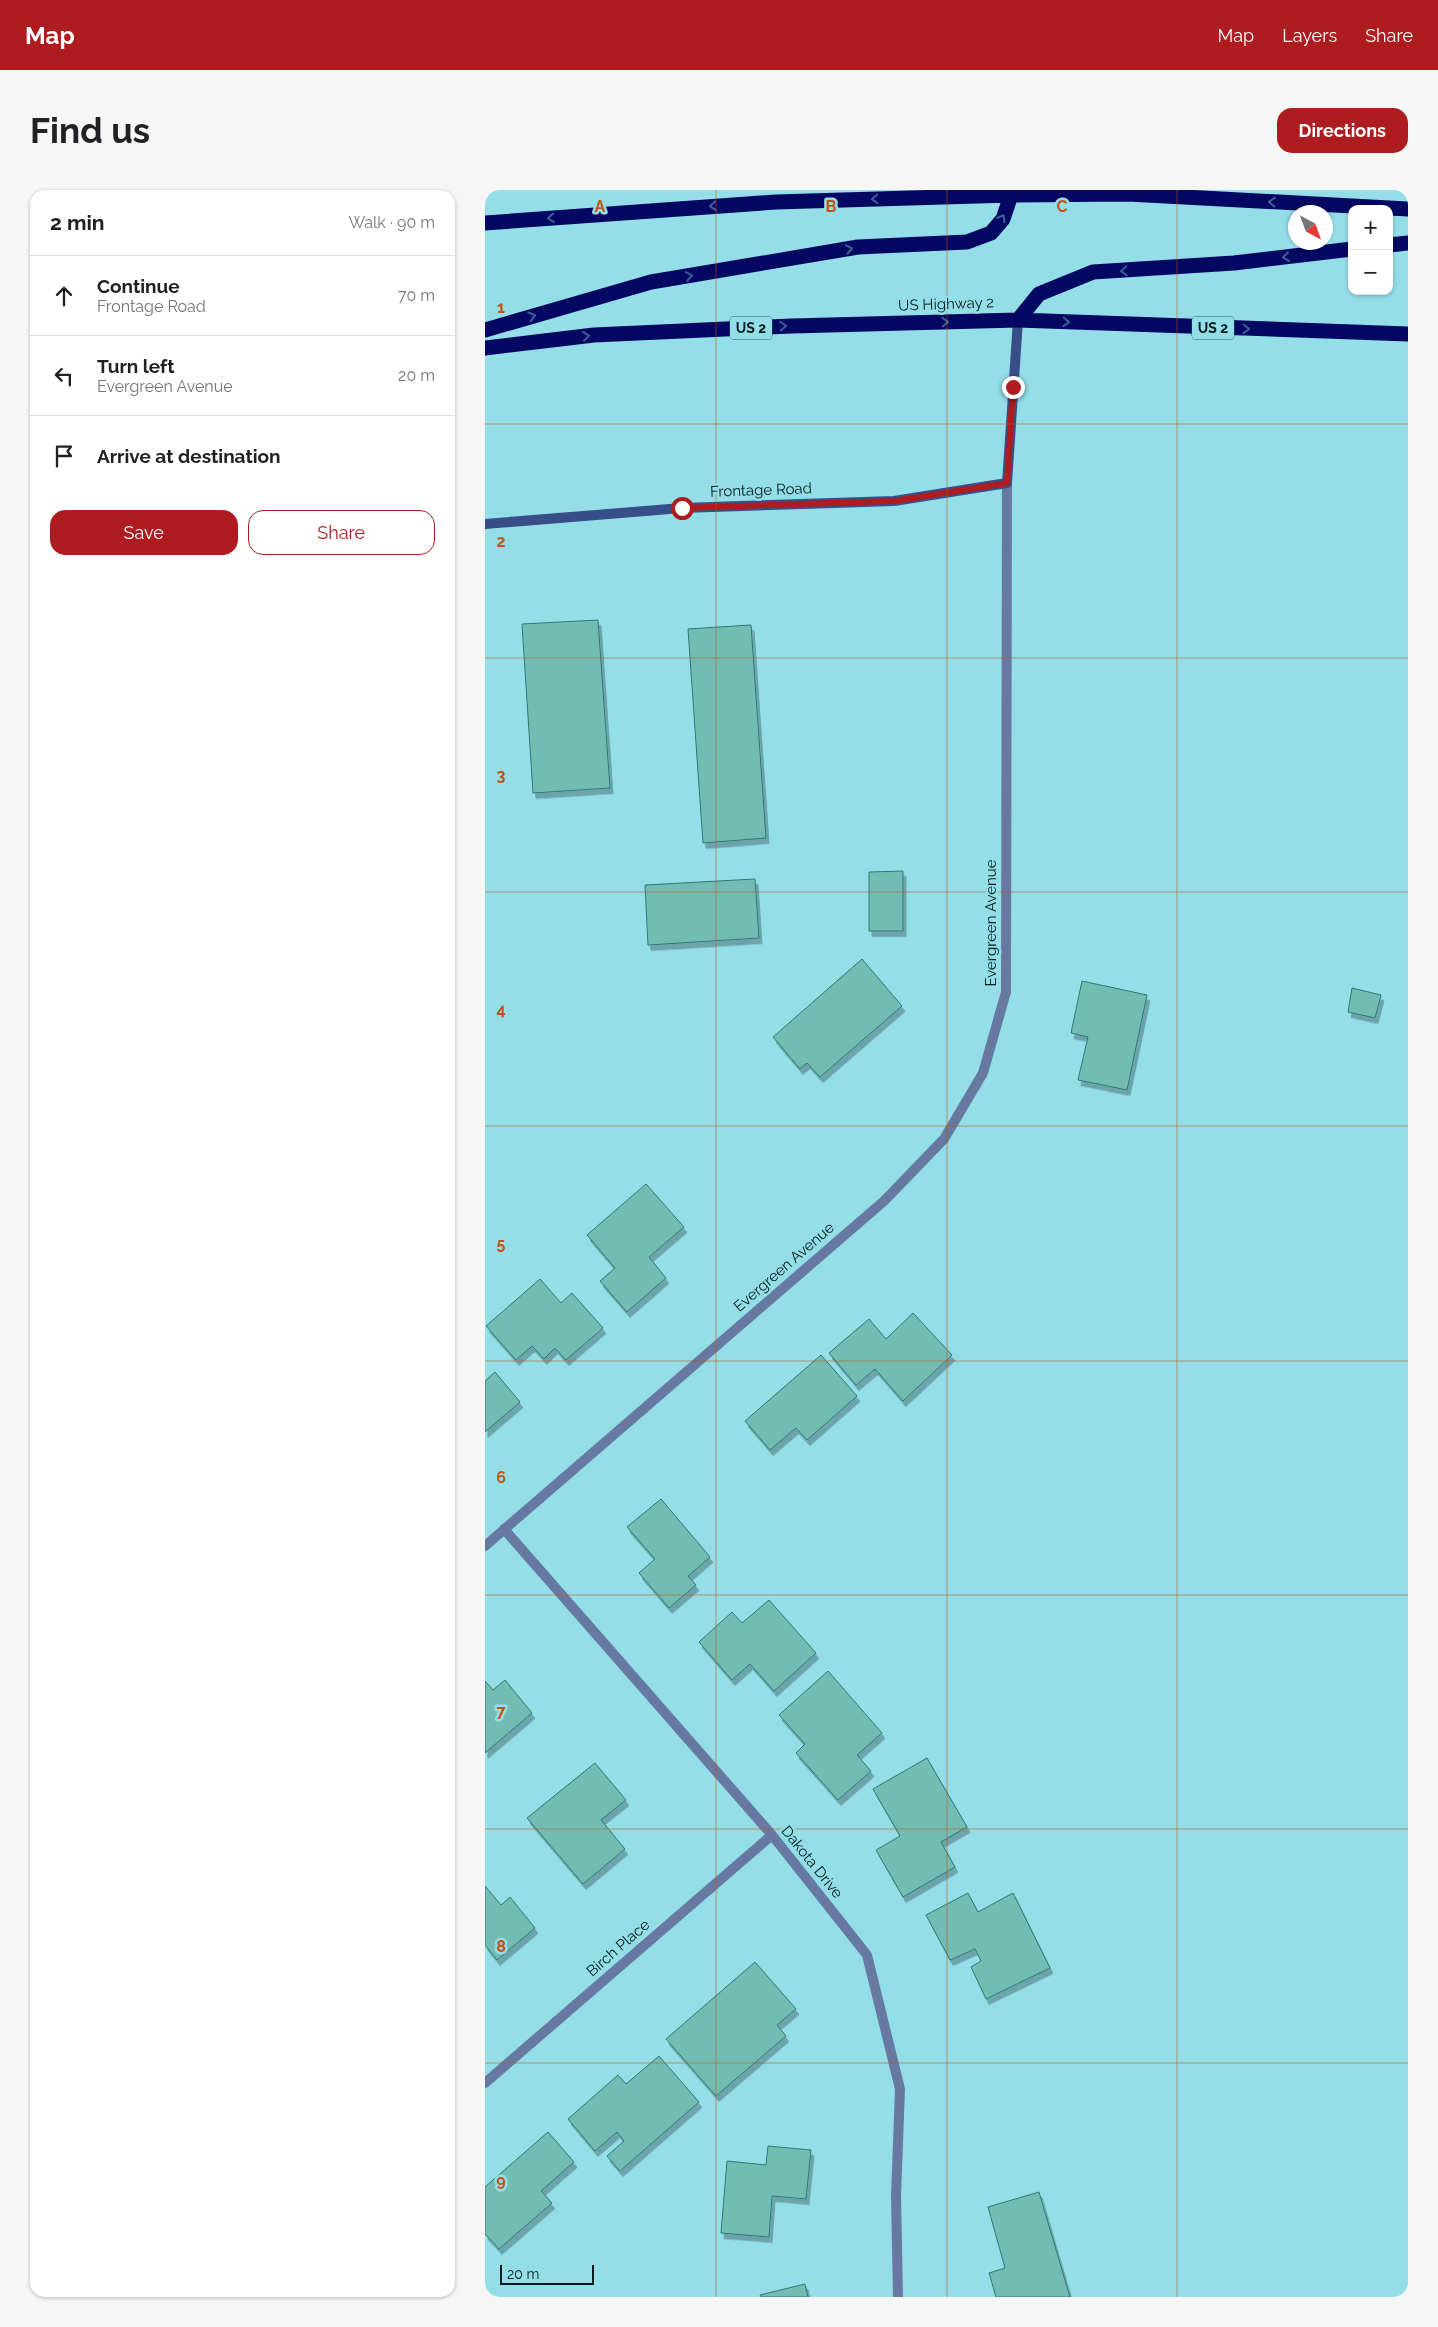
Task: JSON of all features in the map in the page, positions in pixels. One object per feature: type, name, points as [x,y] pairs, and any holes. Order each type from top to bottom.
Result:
[{"type":"highway","points":[[485,223],[776,202],[1011,193],[1128,194],[1408,209]]},
{"type":"highway","points":[[485,330],[651,282],[858,247],[967,242],[991,233],[1003,219],[1011,193]]},
{"type":"highway","points":[[1393,245],[1408,243]]},
{"type":"highway","points":[[1018,320],[1039,294],[1093,272],[1234,263],[1348,249]]},
{"type":"highway","name":"US Highway 2","points":[[485,348],[594,335],[791,326],[1018,320],[1408,334]]},
{"type":"street","name":"Evergreen Avenue","points":[[485,1546],[884,1201],[944,1139],[983,1073],[1006,992],[1007,483],[1018,320]]},
{"type":"street","name":"Frontage Road","points":[[485,524],[682,508],[894,501],[1007,483]]},
{"type":"street","name":"Dakota Drive","points":[[504,1530],[772,1835],[867,1955],[900,2089],[896,2196],[898,2297]]},
{"type":"street","name":"Birch Place","points":[[485,2084],[772,1835]]},
{"type":"building","points":[[598,620],[610,788],[533,793],[522,624]]},
{"type":"building","points":[[751,625],[766,838],[703,843],[688,629]]},
{"type":"building","points":[[903,871],[903,931],[869,931],[869,872]]},
{"type":"building","points":[[755,879],[759,938],[648,945],[645,885]]},
{"type":"building","points":[[862,959],[902,1006],[820,1077],[807,1063],[800,1069],[773,1037]]},
{"type":"building","points":[[1082,981],[1147,995],[1127,1090],[1078,1080],[1088,1037],[1071,1033]]},
{"type":"building","points":[[1352,988],[1381,995],[1375,1018],[1348,1012]]},
{"type":"building","points":[[646,1184],[684,1227],[649,1257],[666,1278],[627,1312],[600,1281],[615,1268],[587,1235]]},
{"type":"building","points":[[540,1279],[561,1303],[572,1293],[603,1328],[566,1360],[555,1348],[544,1359],[532,1346],[516,1360],[486,1326]]},
{"type":"building","points":[[913,1313],[952,1355],[903,1401],[875,1369],[856,1385],[829,1353],[869,1319],[886,1339]]},
{"type":"building","points":[[821,1355],[857,1396],[807,1440],[796,1428],[770,1450],[745,1421]]},
{"type":"building","points":[[495,1372],[520,1402],[485,1432],[485,1381]]},
{"type":"building","points":[[661,1499],[710,1557],[688,1576],[696,1585],[669,1608],[639,1573],[655,1559],[627,1527]]},
{"type":"building","points":[[769,1600],[816,1653],[774,1691],[750,1664],[732,1680],[699,1642],[732,1612],[742,1623]]},
{"type":"building","points":[[828,1671],[882,1733],[857,1755],[871,1771],[838,1800],[796,1753],[805,1744],[779,1715]]},
{"type":"building","points":[[505,1680],[532,1713],[485,1753],[485,1681],[493,1690]]},
{"type":"building","points":[[927,1758],[967,1827],[941,1842],[955,1867],[903,1897],[876,1850],[900,1836],[873,1789]]},
{"type":"building","points":[[595,1763],[626,1800],[601,1820],[625,1849],[583,1884],[527,1818]]},
{"type":"building","points":[[485,1886],[501,1905],[510,1897],[535,1928],[497,1960],[485,1945]]},
{"type":"building","points":[[968,1893],[978,1912],[1013,1893],[1050,1968],[986,1999],[971,1967],[981,1961],[975,1949],[950,1960],[926,1915]]},
{"type":"building","points":[[755,1962],[796,2009],[777,2025],[786,2036],[716,2096],[666,2039]]},
{"type":"building","points":[[659,2056],[699,2102],[620,2171],[607,2156],[624,2141],[617,2132],[595,2151],[568,2119],[618,2075],[626,2084]]},
{"type":"building","points":[[548,2132],[574,2162],[541,2191],[552,2203],[499,2249],[485,2234],[485,2187]]},
{"type":"building","points":[[768,2146],[811,2150],[806,2199],[772,2196],[769,2237],[721,2233],[727,2161],[766,2165]]},
{"type":"building","points":[[1039,2192],[1070,2297],[996,2297],[989,2273],[1005,2268],[988,2207]]},
{"type":"building","points":[[805,2284],[808,2297],[761,2297],[760,2295]]},
{"type":"route","points":[[682,508],[894,501],[1007,483],[1013,387]]}]
